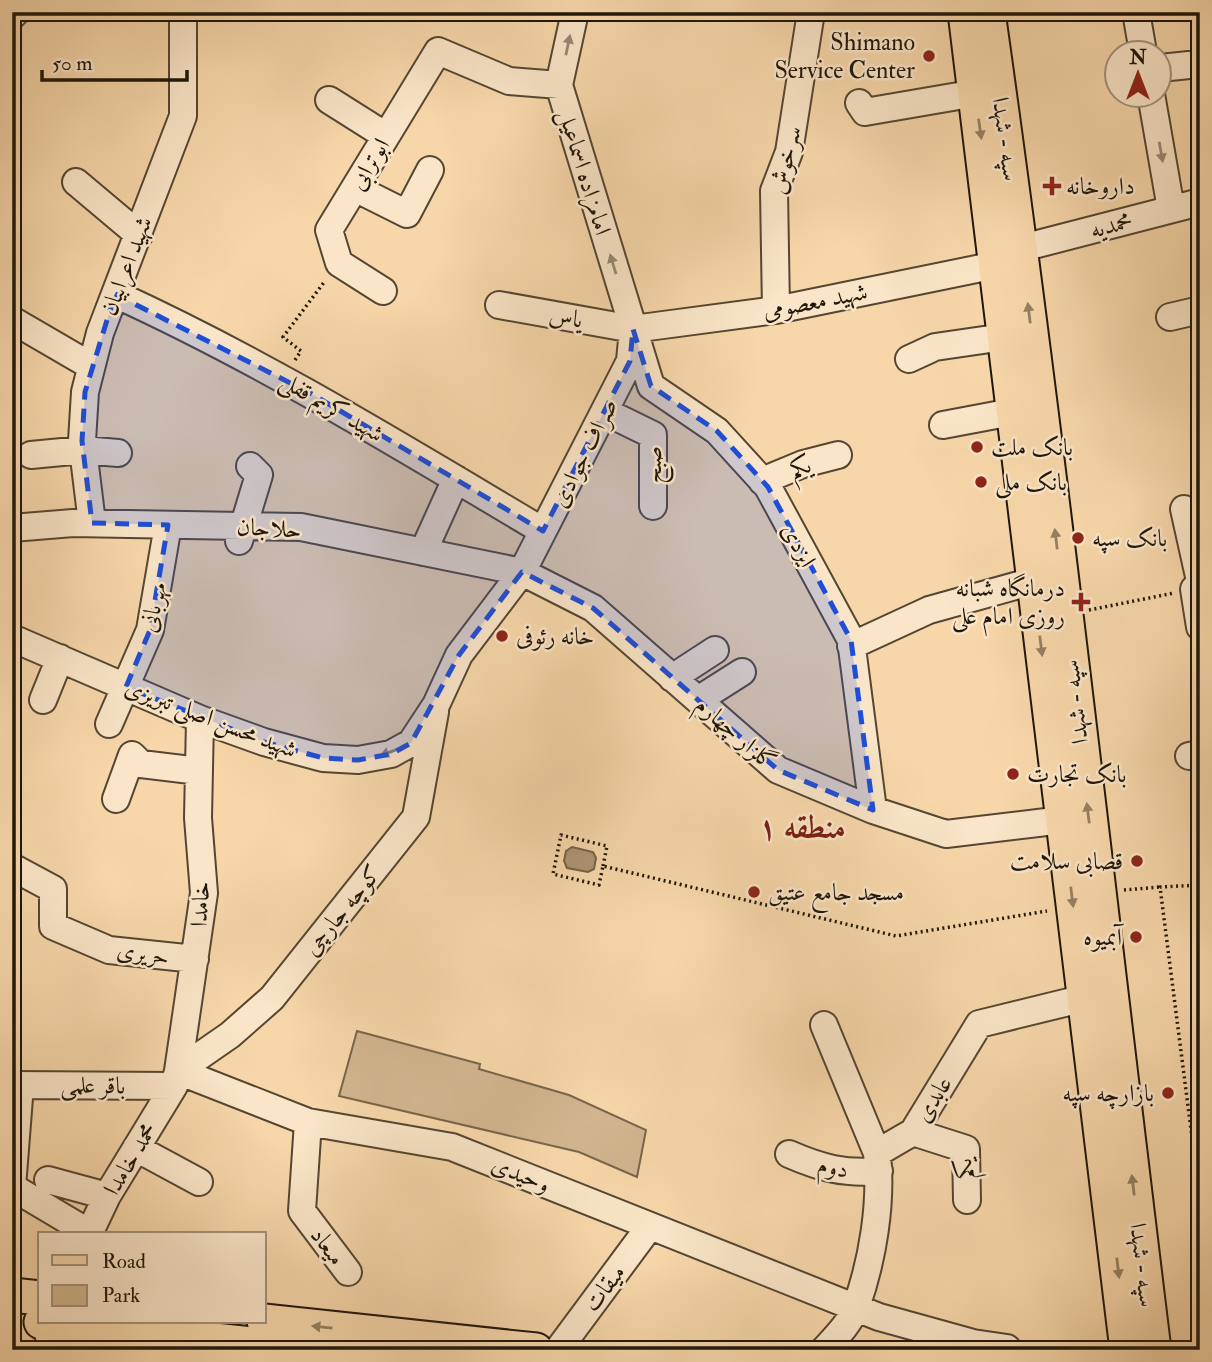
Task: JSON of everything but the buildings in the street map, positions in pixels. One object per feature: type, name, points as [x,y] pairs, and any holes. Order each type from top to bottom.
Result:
[{"type":"main road","name":"سپه - شهدا","points":[[965,12],[976,93],[1009,257],[1065,615],[1085,900],[1148,1350]]},
{"type":"main road","name":"سپه - شهدا","points":[[988,12],[1009,257],[1004,337],[1012,412],[1063,820],[1085,900],[1085,998],[1124,1314],[1148,1350]]},
{"type":"main road","points":[[12,1295],[38,1317]]},
{"type":"main road","points":[[1104,1350],[1124,1314]]},
{"type":"main road","points":[[12,1319],[38,1322]]},
{"type":"main road","points":[[266,1321],[405,1343],[536,1350]]},
{"type":"main road","points":[[55,1324],[310,1350]]},
{"type":"street","points":[[12,16],[16,12]]},
{"type":"street","name":"شهید اعرابیان","points":[[92,523],[83,450],[85,392],[100,333],[183,116],[183,12]]},
{"type":"street","name":"امامزاده اسماعیل","points":[[575,12],[559,85],[633,330]]},
{"type":"street","name":"سرخوش","points":[[776,310],[774,191],[789,152],[811,12]]},
{"type":"street","points":[[1136,12],[1141,38]]},
{"type":"street","name":"ابوترابی","points":[[339,263],[329,230],[438,51],[509,81],[559,85]]},
{"type":"street","points":[[1174,67],[1189,65]]},
{"type":"street","points":[[859,103],[865,112],[976,93]]},
{"type":"street","points":[[329,100],[386,136]]},
{"type":"street","points":[[1153,108],[1171,209]]},
{"type":"street","points":[[355,188],[407,214],[430,170]]},
{"type":"street","points":[[76,182],[139,235]]},
{"type":"street","name":"محمدیه","points":[[1009,257],[1200,202]]},
{"type":"street","name":"شهید معصومی","points":[[633,330],[776,310],[1009,257]]},
{"type":"street","points":[[339,263],[383,291]]},
{"type":"street","name":"شهید کریم قفلی","points":[[115,295],[195,331],[283,378],[543,531]]},
{"type":"street","name":"یاس","points":[[499,305],[633,330]]},
{"type":"street","points":[[1170,317],[1200,310]]},
{"type":"street","points":[[12,320],[91,366]]},
{"type":"street","name":"صراف جوادی","points":[[436,705],[459,654],[522,572],[630,361],[633,330]]},
{"type":"street","name":"ایزدی","points":[[633,330],[651,386],[717,431],[762,481],[852,646],[873,810]]},
{"type":"street","points":[[909,359],[935,347],[1004,337]]},
{"type":"street","name":"صبح","points":[[606,412],[653,435],[653,506]]},
{"type":"street","points":[[943,425],[1012,412]]},
{"type":"street","points":[[31,455],[83,450],[118,453]]},
{"type":"street","name":"یکم","points":[[762,481],[803,464],[838,455]]},
{"type":"street","points":[[242,534],[259,474],[250,466]]},
{"type":"street","points":[[423,552],[456,479]]},
{"type":"street","points":[[1184,509],[1198,586],[1200,627]]},
{"type":"street","name":"حلاجان","points":[[12,528],[92,523],[169,525],[242,534],[301,527],[522,572]]},
{"type":"street","name":"مهربانی","points":[[109,724],[150,630],[169,525]]},
{"type":"street","name":"گلزار چهارم","points":[[522,572],[593,608],[778,770],[873,810],[946,834],[1063,820]]},
{"type":"street","points":[[852,646],[929,610],[1033,581]]},
{"type":"street","name":"شهید محسن اصلی تبریزی","points":[[12,638],[200,719],[323,758],[358,760],[391,754],[411,743],[436,705]]},
{"type":"street","points":[[672,677],[715,650]]},
{"type":"street","points":[[43,701],[60,658]]},
{"type":"street","points":[[698,701],[742,672]]},
{"type":"street","name":"کوچه جارچی","points":[[176,1079],[272,998],[416,817],[436,705]]},
{"type":"street","name":"خامدا","points":[[176,1079],[204,893],[198,818],[200,719]]},
{"type":"street","points":[[116,799],[132,755],[141,764],[199,771]]},
{"type":"street","name":"حریری","points":[[12,867],[53,889],[53,926],[109,950],[195,960]]},
{"type":"street","name":"عابدی","points":[[878,1162],[913,1132],[979,1024],[1085,998]]},
{"type":"street","points":[[824,1025],[878,1162],[875,1231],[855,1308],[824,1350]]},
{"type":"street","name":"باقر علمی","points":[[16,1085],[176,1079]]},
{"type":"street","name":"وحیدی","points":[[176,1079],[309,1122],[452,1147],[855,1308],[925,1331],[1007,1348]]},
{"type":"street","name":"محمد خامدا","points":[[91,1232],[107,1196],[176,1079]]},
{"type":"street","points":[[16,1085],[12,1187],[87,1232]]},
{"type":"street","name":"میعاد","points":[[309,1122],[302,1211],[348,1272]]},
{"type":"street","name":"یکم","points":[[913,1132],[966,1149],[967,1200]]},
{"type":"street","points":[[136,1148],[199,1182]]},
{"type":"street","name":"دوم","points":[[789,1154],[822,1169],[847,1174],[878,1162]]},
{"type":"street","points":[[48,1180],[107,1196]]},
{"type":"street","name":"میقات","points":[[558,1350],[650,1226]]},
{"type":"path","points":[[283,378],[301,351],[283,337],[339,263]]},
{"type":"path","points":[[1065,615],[1198,586]]},
{"type":"path","points":[[561,835],[607,846],[603,866],[599,885],[553,874],[561,835]]},
{"type":"path","points":[[603,866],[895,936],[1160,887],[1200,885]]},
{"type":"path","points":[[1160,887],[1200,1200]]},
{"type":"highlighted area","points":[[115,294],[310,393],[543,531],[630,361],[633,329],[651,386],[717,431],[768,487],[851,640],[873,810],[778,770],[593,608],[522,572],[459,655],[411,743],[391,754],[358,760],[323,758],[264,742],[126,687],[150,630],[168,525],[92,523],[82,441],[85,392]]},
{"type":"green space","points":[[357,1031],[480,1064],[479,1069],[569,1095],[646,1130],[637,1177],[579,1152],[339,1096]]},
{"type":"shaded area","points":[[572,847],[593,852],[596,858],[594,869],[588,872],[567,868],[564,861],[566,851]]},
{"type":"place","name":"Shimano Service Center","points":[[929,56]]},
{"type":"place","name":"داروخانه","points":[[1052,186]]},
{"type":"place","name":"بانک ملت","points":[[977,447]]},
{"type":"place","name":"بانک ملی","points":[[981,482]]},
{"type":"place","name":"بانک سپه","points":[[1078,538]]},
{"type":"place","name":"درمانگاه شبانه روزی امام علی","points":[[1081,602]]},
{"type":"place","name":"خانه رئوفی","points":[[502,636]]},
{"type":"place","name":"بانک تجارت","points":[[1013,774]]},
{"type":"place","name":"قصابی سلامت","points":[[1137,861]]},
{"type":"place","name":"مسجد جامع عتیق","points":[[754,892]]},
{"type":"place","name":"آبمیوه","points":[[1136,937]]},
{"type":"place","name":"بازارچه سپه","points":[[1168,1093]]},
{"type":"district","name":"منطقه ۱","points":[[802,827]]}]
